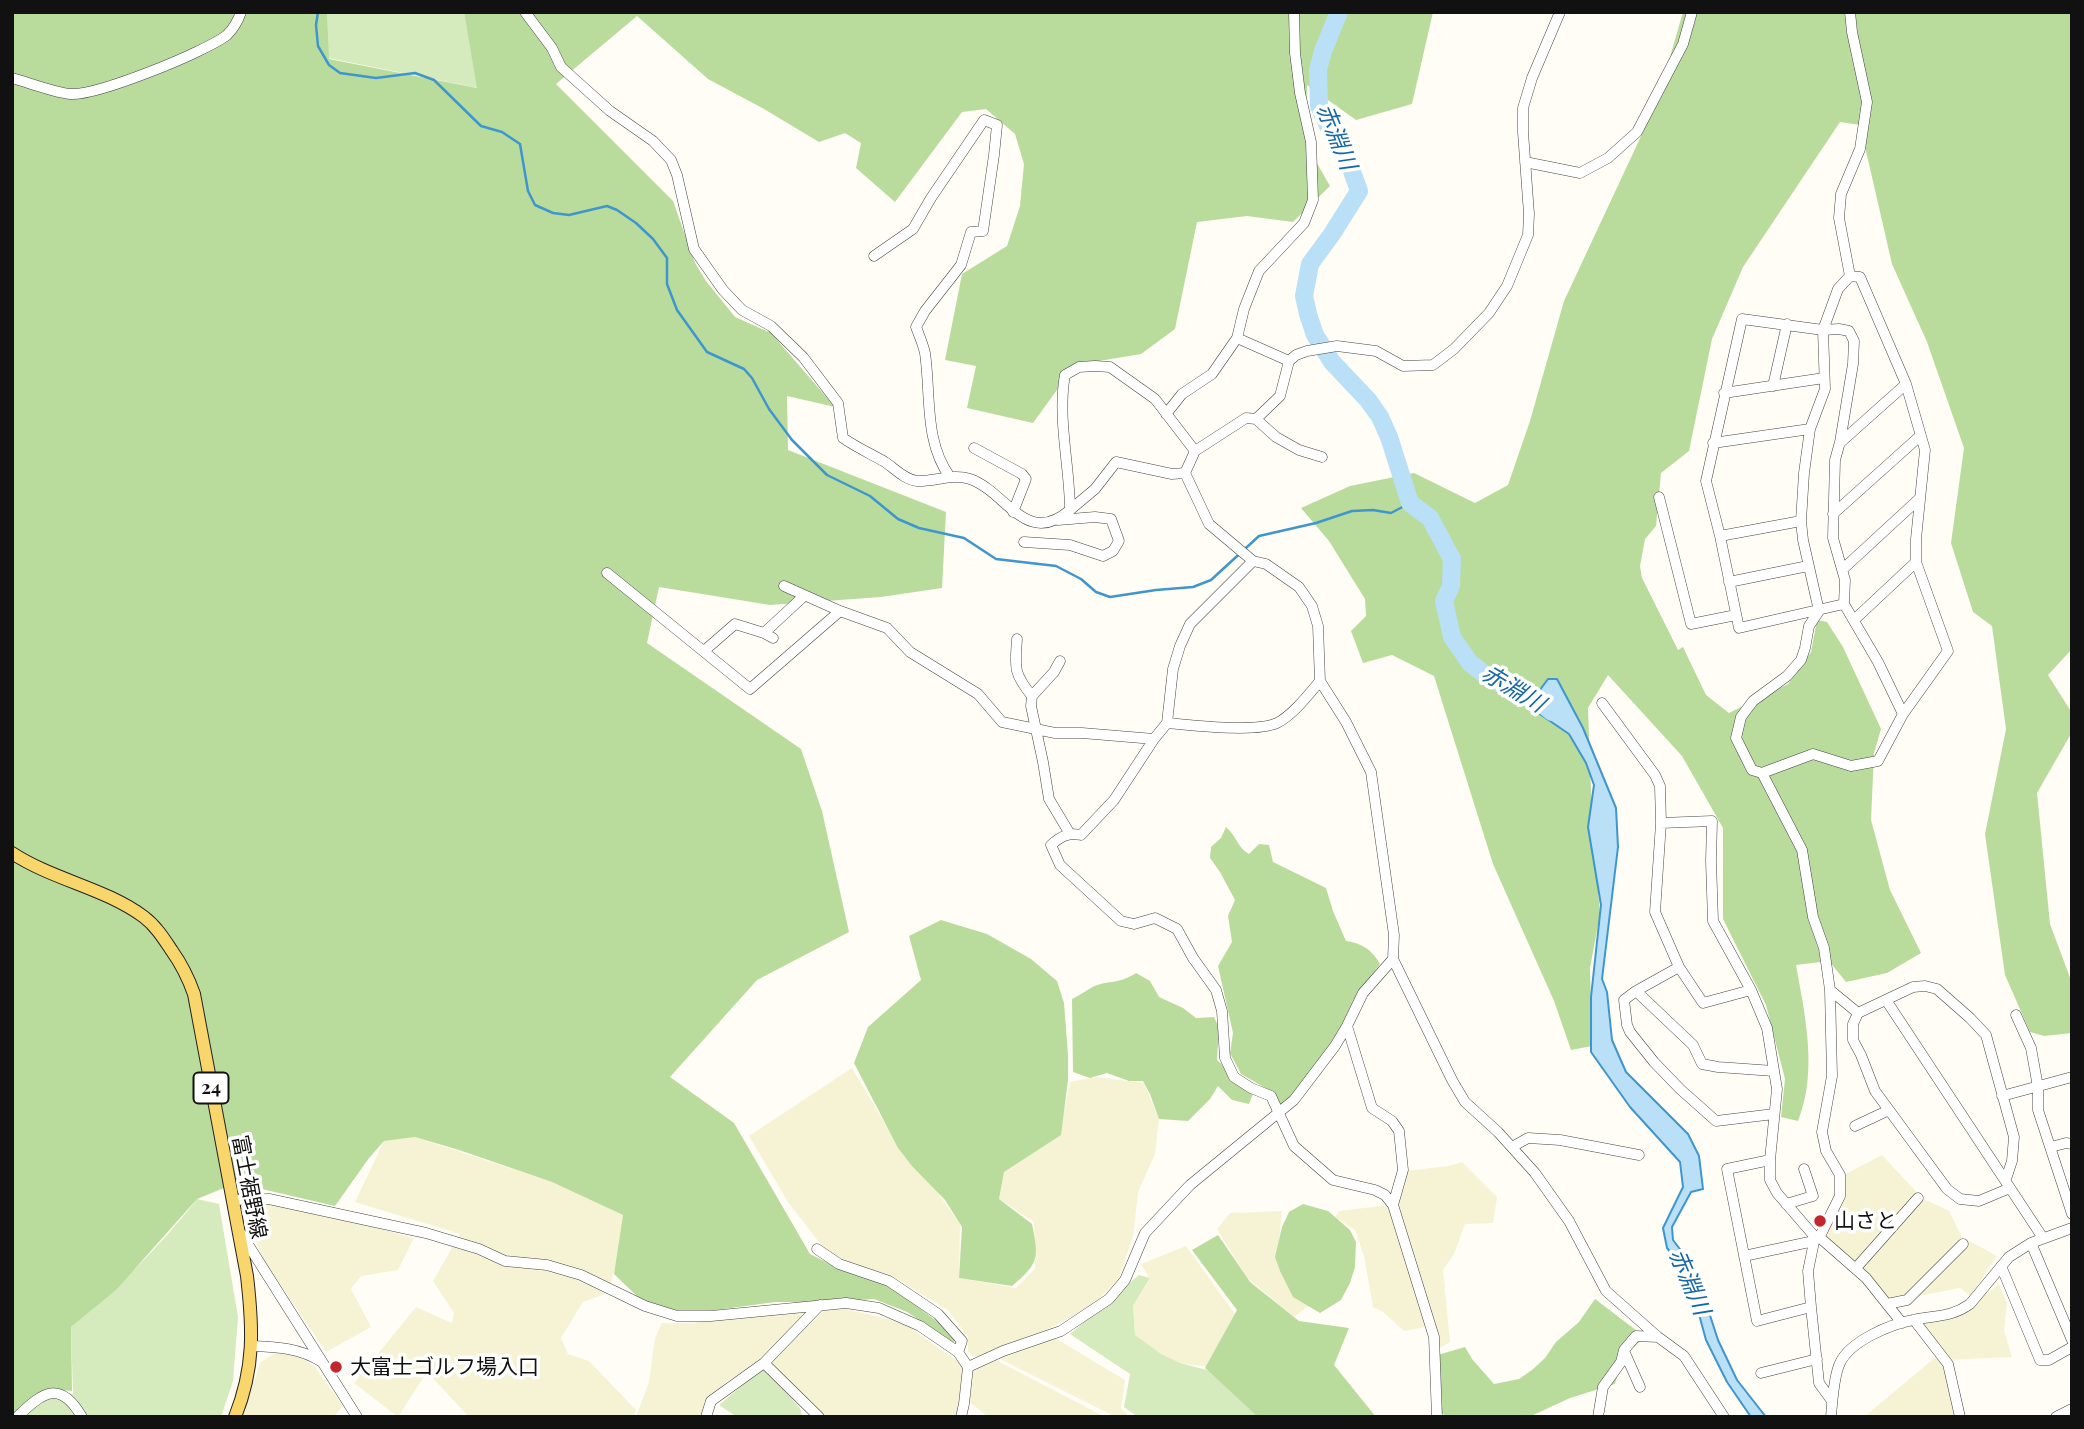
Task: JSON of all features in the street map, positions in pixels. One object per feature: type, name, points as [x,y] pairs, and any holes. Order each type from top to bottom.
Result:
[{"type":"main road","name":"富士裾野線","points":[[12,853],[124,904],[145,918],[159,932],[187,972],[194,994],[247,1276],[252,1346],[235,1417]]},
{"type":"street","points":[[12,78],[69,94],[112,86],[195,52],[225,36],[235,27],[241,12]]},
{"type":"street","points":[[525,12],[552,48],[561,67],[610,111],[653,141],[671,160],[680,186],[694,249],[723,290],[742,310],[771,326],[803,357],[838,403],[843,438],[912,480],[931,481],[950,477],[970,479],[992,492],[1013,512],[1032,523],[1095,517],[1111,519],[1119,541],[1113,551],[1102,555],[1070,545],[1024,542]]},
{"type":"street","points":[[1166,414],[1182,394],[1212,374],[1237,338],[1244,309],[1259,271],[1304,223],[1312,200],[1311,142],[1300,93],[1294,12]]},
{"type":"street","points":[[1256,419],[1280,396],[1289,361],[1296,355],[1337,346],[1376,351],[1403,366],[1433,365],[1454,349],[1489,313],[1507,286],[1528,235],[1523,108],[1532,78],[1560,12]]},
{"type":"street","points":[[1525,162],[1580,173],[1608,158],[1637,132],[1682,44],[1692,12]]},
{"type":"street","points":[[1850,12],[1867,102],[1860,149],[1841,194],[1839,218],[1850,276]]},
{"type":"street","points":[[874,256],[913,229],[984,120],[997,125],[983,231],[971,232],[961,265],[925,310],[916,327],[925,350],[930,426],[942,466],[950,477]]},
{"type":"street","points":[[1850,276],[1862,279],[1906,384],[1925,450],[1916,562],[1948,651],[1903,714],[1878,761],[1851,766],[1813,754],[1762,773],[1752,770],[1736,738],[1741,717],[1753,701],[1787,676],[1801,660],[1809,626],[1818,611],[1801,521],[1804,472],[1810,429],[1825,389],[1823,330],[1838,289],[1850,276]]},
{"type":"street","points":[[1844,604],[1739,628],[1706,481],[1742,319],[1823,330],[1839,329],[1849,331],[1854,341],[1853,364],[1835,460],[1833,538],[1845,580],[1844,604],[1881,668],[1903,714]]},
{"type":"street","points":[[1773,386],[1787,324]]},
{"type":"street","points":[[1237,338],[1289,361]]},
{"type":"street","points":[[1070,510],[1063,406],[1065,375],[1079,367],[1110,367],[1155,399],[1195,451]]},
{"type":"street","points":[[1724,393],[1824,378]]},
{"type":"street","points":[[1840,442],[1906,384]]},
{"type":"street","points":[[1322,457],[1299,450],[1276,437],[1256,419],[1246,418],[1195,451],[1185,473],[1209,524],[1251,560],[1266,564],[1299,587],[1312,606],[1318,626],[1320,681],[1346,722],[1371,772],[1394,935],[1393,959],[1452,1080],[1465,1102],[1498,1132],[1535,1173],[1569,1221],[1606,1291],[1684,1356],[1724,1417]]},
{"type":"street","points":[[1713,443],[1810,429]]},
{"type":"street","points":[[1833,514],[1920,436]]},
{"type":"street","points":[[974,448],[1022,474],[1026,479],[1013,512]]},
{"type":"street","points":[[1057,520],[1095,489],[1116,462],[1172,474],[1185,473]]},
{"type":"street","points":[[1659,497],[1691,624],[1736,615]]},
{"type":"street","points":[[1843,569],[1920,498]]},
{"type":"street","points":[[1720,536],[1801,521]]},
{"type":"street","points":[[1251,560],[1190,624],[1173,669],[1167,723],[1114,800],[1081,835],[1060,837],[1051,845],[1060,865],[1121,921],[1134,924],[1155,918],[1177,929],[1193,958],[1216,990],[1222,1011],[1225,1058],[1234,1077],[1270,1096],[1294,1146],[1333,1180],[1375,1190],[1385,1195],[1393,1205],[1434,1337],[1437,1417]]},
{"type":"street","points":[[1854,620],[1916,562]]},
{"type":"street","points":[[1729,582],[1808,566]]},
{"type":"street","points":[[607,573],[750,689],[839,611]]},
{"type":"street","points":[[784,586],[839,611],[887,628],[910,652],[978,694],[1002,722],[1055,733],[1154,739]]},
{"type":"street","points":[[704,651],[735,624],[769,636],[804,596]]},
{"type":"street","points":[[1017,639],[1015,668],[1032,696]]},
{"type":"street","points":[[1060,661],[1054,672],[1032,696],[1031,706],[1044,762],[1049,799],[1070,834]]},
{"type":"street","points":[[1167,723],[1222,728],[1260,727],[1277,723],[1299,706],[1320,681]]},
{"type":"street","points":[[1602,703],[1656,775],[1660,786],[1661,823],[1655,912],[1679,967],[1703,1003],[1751,990]]},
{"type":"street","points":[[1762,773],[1802,850],[1813,917],[1824,947],[1830,990],[1832,1076],[1822,1132],[1826,1151],[1840,1175],[1840,1196],[1816,1238],[1808,1271],[1819,1383],[1832,1401]]},
{"type":"street","points":[[1661,823],[1712,821],[1713,920],[1751,990],[1766,1028],[1777,1089],[1770,1180],[1777,1193],[1816,1238],[1856,1268],[1902,1323]]},
{"type":"street","points":[[968,1367],[1003,1351],[1061,1331],[1109,1299],[1125,1280],[1145,1233],[1190,1185],[1278,1114],[1301,1090],[1347,1026],[1363,993],[1393,959]]},
{"type":"street","points":[[1679,967],[1623,1000],[1630,1032],[1680,1089],[1716,1121],[1774,1114]]},
{"type":"street","points":[[1913,987],[1937,989],[1986,1035],[2014,1137],[2008,1184],[1979,1201],[1960,1199],[1947,1189],[1875,1091],[1853,1040],[1853,1024],[1858,1013],[1886,1000],[1913,987]]},
{"type":"street","points":[[1636,990],[1693,1045],[1702,1064],[1774,1071]]},
{"type":"street","points":[[1830,990],[1858,1013]]},
{"type":"street","points":[[1886,1000],[2043,1238]]},
{"type":"street","points":[[2016,1015],[2031,1048],[2038,1087],[2038,1110],[2072,1213]]},
{"type":"street","points":[[1347,1026],[1372,1108],[1392,1121],[1399,1131],[1403,1170],[1393,1205]]},
{"type":"street","points":[[2003,1096],[2072,1077]]},
{"type":"street","points":[[1855,1126],[1889,1110]]},
{"type":"street","points":[[1512,1147],[1528,1138],[1560,1140],[1639,1155]]},
{"type":"street","points":[[2051,1147],[2072,1144]]},
{"type":"street","points":[[1770,1160],[1727,1169],[1758,1321],[1811,1307]]},
{"type":"street","points":[[1786,1204],[1812,1196],[1804,1169]]},
{"type":"street","points":[[1856,1268],[1918,1198]]},
{"type":"street","points":[[232,1200],[269,1199],[426,1233],[505,1261],[547,1265],[581,1275],[645,1306],[677,1316],[846,1303],[879,1308],[920,1326],[958,1352],[968,1367],[961,1417]]},
{"type":"street","points":[[237,1225],[357,1417]]},
{"type":"street","points":[[1831,1417],[1840,1363],[1854,1347],[1888,1327],[1914,1320],[1947,1316],[1962,1310],[2009,1257],[2031,1243],[2072,1228]]},
{"type":"street","points":[[1744,1256],[1816,1238]]},
{"type":"street","points":[[2031,1243],[2072,1340]]},
{"type":"street","points":[[1887,1304],[1907,1300],[1964,1244]]},
{"type":"street","points":[[817,1249],[839,1264],[890,1281],[918,1299],[950,1325],[962,1341],[958,1352]]},
{"type":"street","points":[[2001,1266],[2040,1360],[2049,1360],[2072,1347]]},
{"type":"street","points":[[706,1417],[711,1401],[764,1363],[820,1305]]},
{"type":"street","points":[[1914,1320],[1948,1364],[1960,1417]]},
{"type":"street","points":[[1598,1417],[1603,1387],[1621,1362],[1624,1350],[1636,1336],[1658,1337]]},
{"type":"street","points":[[252,1346],[294,1349],[325,1364]]},
{"type":"street","points":[[1624,1350],[1640,1387]]},
{"type":"street","points":[[1761,1373],[1817,1359]]},
{"type":"street","points":[[764,1363],[819,1417]]},
{"type":"street","points":[[17,1417],[32,1402],[46,1393],[55,1392],[66,1397],[82,1417]]},
{"type":"street","points":[[2056,1417],[2072,1409]]},
{"type":"shaded area","points":[[852,1068],[904,1156],[930,1182],[960,1224],[959,1278],[1016,1288],[1035,1269],[1034,1222],[999,1199],[1004,1172],[1059,1136],[1070,1082],[1097,1077],[1144,1083],[1159,1119],[1155,1154],[1138,1192],[1133,1236],[1119,1278],[1097,1302],[1066,1320],[975,1357],[968,1352],[968,1337],[948,1310],[892,1276],[843,1260],[822,1246],[788,1202],[749,1136]]},
{"type":"shaded area","points":[[415,1137],[552,1182],[623,1215],[615,1268],[608,1293],[583,1302],[561,1338],[568,1354],[589,1361],[636,1410],[633,1417],[469,1417],[427,1372],[398,1417],[354,1383],[416,1307],[452,1323],[454,1313],[433,1281],[460,1234],[355,1202],[384,1141]]},
{"type":"shaded area","points":[[1882,1155],[1922,1198],[1949,1211],[1962,1237],[1997,1256],[1970,1296],[1960,1288],[1887,1302],[1820,1236],[1841,1196],[1842,1176]]},
{"type":"shaded area","points":[[1462,1162],[1497,1197],[1493,1223],[1465,1224],[1454,1254],[1443,1270],[1450,1342],[1434,1351],[1425,1327],[1404,1331],[1383,1312],[1373,1307],[1364,1256],[1355,1230],[1335,1217],[1339,1211],[1389,1205],[1406,1171]]},
{"type":"shaded area","points":[[241,1204],[271,1204],[345,1219],[414,1238],[398,1270],[361,1276],[351,1289],[371,1327],[326,1352],[263,1259]]},
{"type":"shaded area","points":[[1282,1211],[1277,1263],[1308,1306],[1294,1317],[1246,1277],[1217,1229],[1230,1213]]},
{"type":"shaded area","points":[[1186,1246],[1235,1314],[1209,1367],[1178,1363],[1146,1346],[1135,1335],[1133,1306],[1150,1279],[1141,1264]]},
{"type":"shaded area","points":[[1999,1284],[2007,1303],[2004,1331],[2012,1357],[1949,1360],[1917,1322],[1971,1305]]},
{"type":"shaded area","points":[[838,1307],[904,1323],[971,1371],[994,1359],[1105,1417],[988,1417],[966,1399],[959,1417],[821,1417],[764,1367],[824,1311]]},
{"type":"shaded area","points":[[805,1309],[808,1315],[762,1361],[726,1382],[711,1399],[703,1417],[636,1417],[649,1382],[655,1338],[662,1323],[693,1323]]},
{"type":"shaded area","points":[[1055,1338],[1125,1380],[1121,1409],[1131,1417],[1116,1417],[996,1357]]},
{"type":"shaded area","points":[[275,1353],[295,1355],[314,1366],[343,1406],[333,1417],[242,1417],[260,1363]]},
{"type":"shaded area","points":[[1937,1356],[1945,1365],[1959,1417],[1864,1417]]},
{"type":"green space","points":[[12,12],[327,12],[329,59],[477,88],[464,12],[1433,12],[1412,104],[1356,120],[1307,85],[1306,144],[1330,186],[1293,222],[1247,216],[1197,222],[1175,329],[1141,354],[1075,365],[1033,423],[967,408],[976,366],[945,360],[962,274],[1007,246],[1020,206],[1024,164],[1015,134],[986,109],[962,112],[895,202],[856,168],[861,143],[845,133],[819,142],[708,79],[637,16],[556,84],[673,201],[695,263],[735,317],[771,333],[835,407],[787,396],[788,450],[946,512],[942,588],[881,597],[770,605],[659,587],[647,643],[801,749],[822,811],[849,932],[757,980],[670,1077],[734,1123],[810,1254],[834,1266],[890,1286],[938,1322],[956,1340],[953,1342],[907,1312],[874,1299],[775,1302],[716,1310],[675,1310],[641,1300],[614,1274],[623,1215],[552,1182],[415,1137],[384,1141],[335,1206],[236,1183],[197,1199],[117,1289],[71,1327],[72,1391],[48,1389],[16,1417],[12,1417]]},
{"type":"green space","points":[[327,12],[464,12],[478,88],[328,58]]},
{"type":"green space","points":[[1683,12],[2072,12],[2072,649],[2048,675],[2072,713],[2072,732],[2037,793],[2050,924],[2072,983],[2072,1033],[2044,1036],[2030,1032],[2005,975],[1985,834],[2006,729],[1992,626],[1973,612],[1951,543],[1964,448],[1927,342],[1892,264],[1860,125],[1840,122],[1743,267],[1712,339],[1689,451],[1661,473],[1656,526],[1645,539],[1640,566],[1642,578],[1678,650],[1683,647],[1706,695],[1729,713],[1788,684],[1811,652],[1817,620],[1827,622],[1843,647],[1881,729],[1874,753],[1871,820],[1890,890],[1921,953],[1887,973],[1846,982],[1829,961],[1796,965],[1806,1024],[1809,1063],[1804,1102],[1798,1121],[1781,1117],[1785,1079],[1766,1005],[1723,919],[1723,828],[1682,756],[1608,675],[1588,708],[1592,820],[1600,914],[1590,968],[1592,1046],[1571,1050],[1554,1001],[1493,864],[1434,676],[1392,655],[1363,663],[1351,631],[1366,616],[1365,599],[1329,541],[1301,508],[1350,486],[1414,473],[1475,503],[1508,485],[1530,421],[1564,301],[1657,102]]},
{"type":"green space","points":[[1226,827],[1249,854],[1259,844],[1269,845],[1273,862],[1326,888],[1346,941],[1366,948],[1380,964],[1354,999],[1340,1029],[1318,1063],[1283,1107],[1269,1090],[1241,1074],[1230,1053],[1233,1033],[1218,966],[1232,942],[1228,916],[1235,900],[1210,858],[1211,847],[1221,838]]},
{"type":"green space","points":[[941,920],[987,934],[1031,959],[1057,981],[1064,1003],[1068,1080],[1061,1135],[1004,1172],[999,1199],[1032,1224],[1034,1236],[1035,1260],[1028,1272],[1012,1286],[959,1278],[962,1227],[945,1200],[898,1148],[854,1063],[868,1027],[921,980],[909,936]]},
{"type":"green space","points":[[1136,973],[1150,981],[1159,997],[1183,1008],[1196,1018],[1214,1017],[1219,1028],[1217,1060],[1253,1094],[1249,1104],[1232,1100],[1218,1086],[1210,1099],[1188,1121],[1159,1119],[1143,1081],[1129,1081],[1107,1073],[1090,1078],[1073,1072],[1072,999],[1097,985]]},
{"type":"green space","points":[[197,1199],[219,1204],[238,1317],[233,1381],[221,1417],[15,1417],[48,1389],[73,1394],[71,1327],[137,1266]]},
{"type":"green space","points":[[1303,1204],[1328,1211],[1350,1230],[1356,1242],[1355,1267],[1350,1283],[1341,1300],[1320,1313],[1293,1297],[1275,1257],[1282,1227],[1289,1212]]},
{"type":"green space","points":[[1218,1235],[1250,1282],[1299,1321],[1349,1328],[1334,1365],[1376,1417],[1258,1417],[1205,1368],[1237,1310],[1192,1250]]},
{"type":"green space","points":[[1139,1275],[1150,1278],[1133,1306],[1135,1335],[1161,1354],[1180,1363],[1207,1370],[1259,1417],[1138,1417],[1124,1407],[1130,1374],[1070,1334]]},
{"type":"green space","points":[[1595,1299],[1645,1337],[1623,1357],[1615,1384],[1570,1398],[1529,1417],[1448,1417],[1440,1412],[1434,1356],[1465,1347],[1494,1384],[1519,1379],[1545,1358],[1556,1342],[1579,1322]]},
{"type":"green space","points":[[764,1367],[800,1408],[802,1416],[737,1417],[719,1405]]},
{"type":"water","points":[[1548,679],[1557,679],[1583,728],[1616,808],[1618,847],[1602,979],[1607,992],[1612,1040],[1626,1072],[1688,1134],[1699,1156],[1703,1189],[1691,1192],[1672,1227],[1673,1240],[1695,1269],[1718,1340],[1737,1380],[1766,1417],[1751,1417],[1727,1382],[1706,1340],[1691,1285],[1680,1264],[1667,1248],[1663,1228],[1683,1187],[1680,1162],[1630,1107],[1591,1052],[1591,997],[1601,905],[1588,827],[1594,785],[1586,763],[1569,734],[1528,706]]},
{"type":"waterway","points":[[318,12],[318,46],[329,65],[340,73],[376,78],[415,73],[434,80],[481,126],[502,132],[520,144],[528,191],[535,205],[553,213],[569,215],[607,206],[636,223],[653,239],[667,258],[667,284],[677,310],[707,352],[744,369],[792,440],[827,475],[870,496],[898,519],[919,528],[964,538],[996,559],[1056,566],[1081,579],[1096,592],[1110,597],[1193,587],[1211,580],[1259,536],[1316,523],[1352,511],[1391,513],[1410,503]]},
{"type":"waterway","name":"赤淵川","points":[[1339,12],[1318,70],[1319,106],[1336,143],[1348,160],[1359,191],[1310,264],[1304,296],[1308,314],[1315,335],[1332,362],[1368,400],[1380,417],[1410,503],[1430,518],[1452,559],[1451,586],[1444,601],[1452,637],[1470,663],[1491,679],[1537,700],[1552,712]]},
{"type":"place","name":"山さと","points":[[1820,1221]]},
{"type":"place","name":"大富士ゴルフ場入口","points":[[336,1367]]}]
